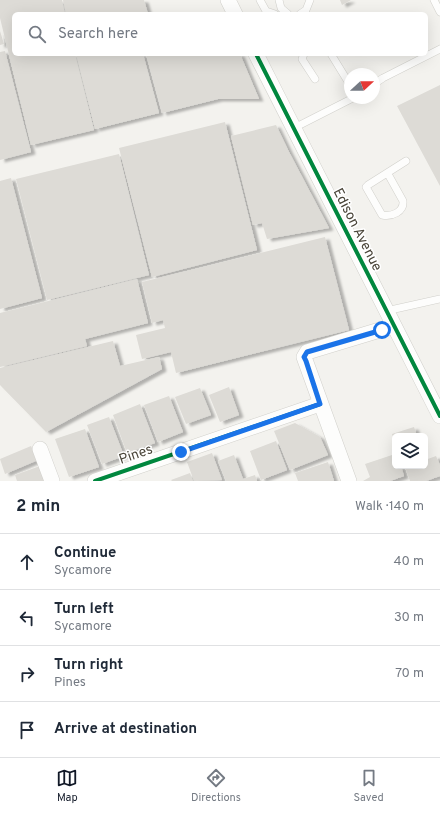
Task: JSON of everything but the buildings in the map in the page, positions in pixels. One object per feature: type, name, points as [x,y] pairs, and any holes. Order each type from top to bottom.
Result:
[{"type":"street","points":[[228,0],[234,12]]},
{"type":"street","name":"Edison Avenue","points":[[257,56],[386,311],[439,412]]},
{"type":"street","points":[[349,481],[304,357],[307,352],[394,326]]},
{"type":"street","name":"Pines","points":[[94,481],[320,404]]},
{"type":"street","points":[[40,449],[52,481]]},
{"type":"lane","points":[[260,0],[266,11],[269,12]]},
{"type":"lane","points":[[278,0],[284,12]]},
{"type":"lane","points":[[305,12],[310,0]]},
{"type":"lane","points":[[434,0],[440,12]]},
{"type":"lane","points":[[428,55],[440,49]]},
{"type":"lane","points":[[303,56],[302,59],[314,80]]},
{"type":"lane","points":[[332,56],[344,75]]},
{"type":"lane","points":[[380,81],[427,56]]},
{"type":"lane","points":[[294,128],[344,103]]},
{"type":"lane","points":[[388,174],[403,201],[404,206],[402,210],[389,216],[382,215],[366,188],[368,185],[388,174],[406,161]]},
{"type":"lane","points":[[386,311],[440,299]]},
{"type":"cycle path","points":[[257,56],[440,416]]},
{"type":"cycle path","points":[[95,481],[320,404]]},
{"type":"route","points":[[181,452],[320,404],[304,357],[307,352],[382,330]]}]
